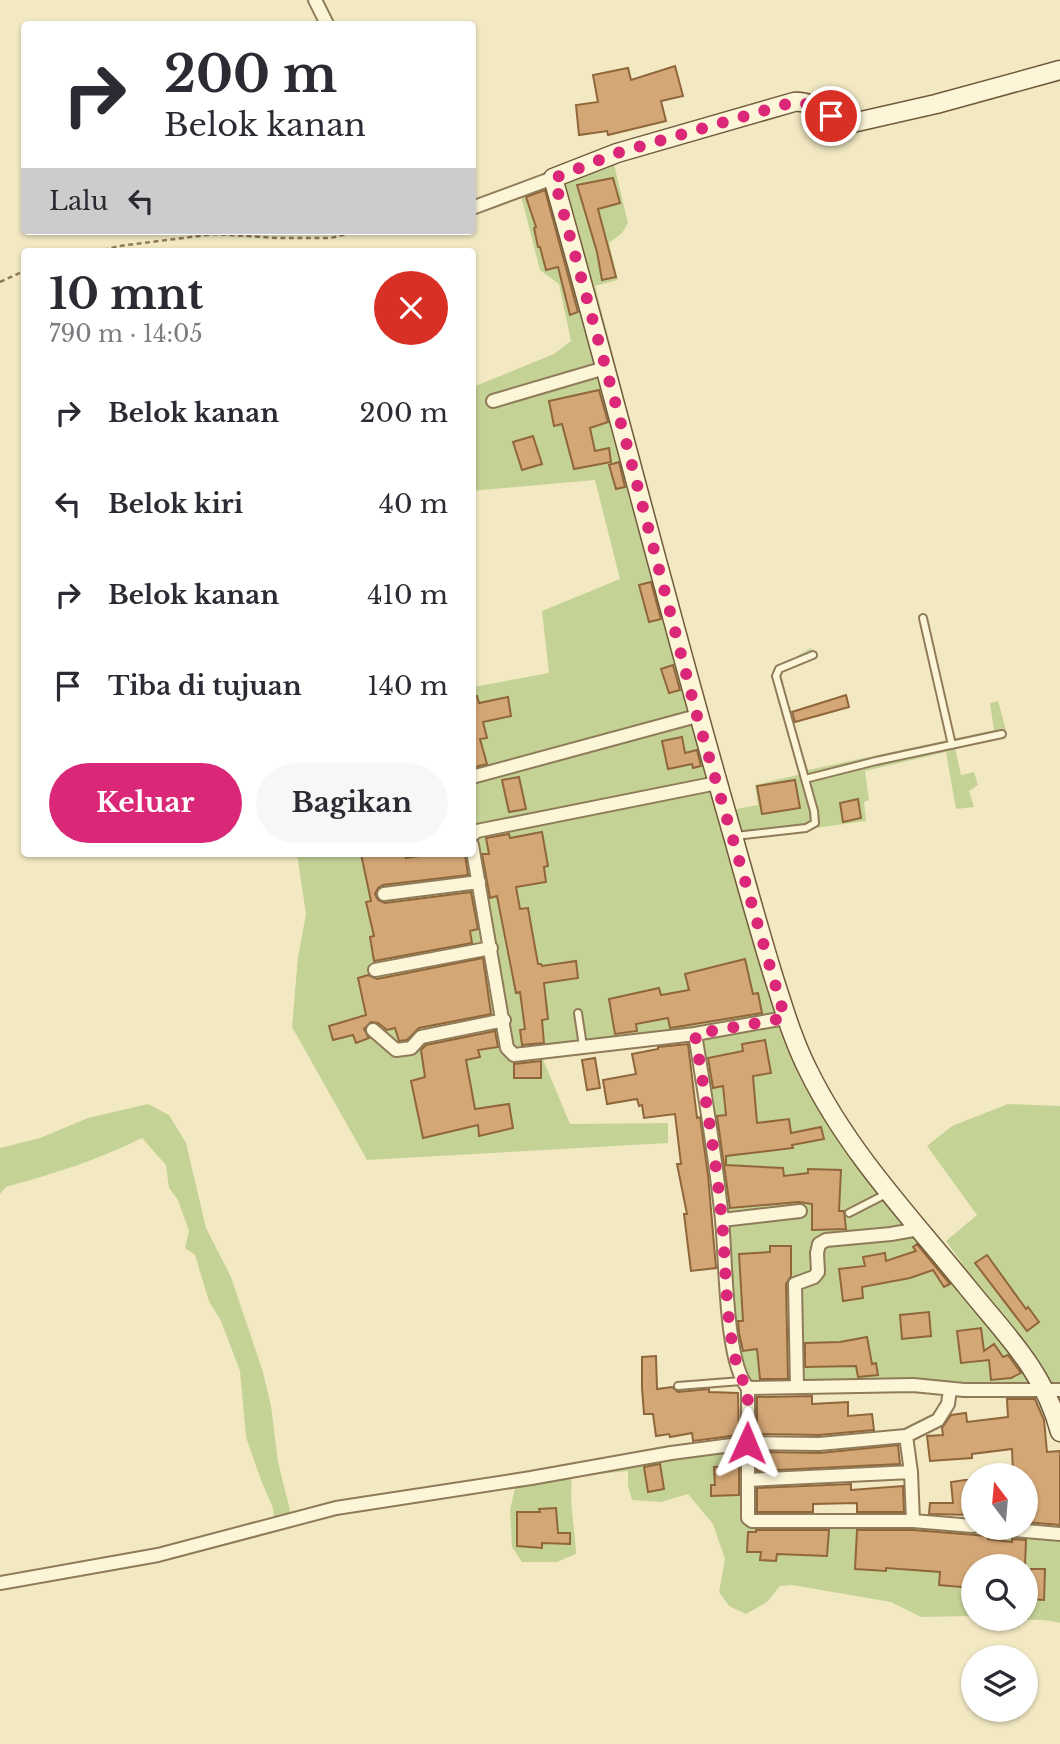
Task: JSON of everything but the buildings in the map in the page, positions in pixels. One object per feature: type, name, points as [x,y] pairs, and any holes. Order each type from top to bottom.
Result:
[{"type":"street","points":[[316,0],[326,21]]},
{"type":"street","points":[[476,207],[617,153],[794,102],[812,105],[848,124],[936,104],[1060,70]]},
{"type":"street","points":[[554,178],[697,716],[785,1018],[808,1071],[834,1117],[888,1193],[1054,1391],[1060,1432]]},
{"type":"street","points":[[493,401],[606,368]]},
{"type":"street","points":[[476,775],[697,716]]},
{"type":"street","points":[[476,832],[717,783]]},
{"type":"street","points":[[474,857],[507,1048],[514,1055],[695,1034],[785,1018]]},
{"type":"street","points":[[384,894],[479,882]]},
{"type":"street","points":[[375,970],[491,948]]},
{"type":"street","points":[[373,1030],[393,1049],[400,1050],[415,1046],[421,1037],[504,1020]]},
{"type":"street","points":[[695,1034],[722,1220],[733,1346],[744,1385],[747,1514],[752,1521],[913,1521],[961,1525]]},
{"type":"street","points":[[722,1220],[800,1211]]},
{"type":"street","points":[[797,1387],[794,1284],[814,1277],[818,1272],[819,1244],[826,1240],[919,1229]]},
{"type":"street","points":[[744,1385],[913,1385],[950,1389],[1054,1391]]},
{"type":"street","points":[[0,1583],[158,1555],[336,1508],[671,1453],[747,1443],[818,1444],[906,1436],[938,1420],[948,1404],[950,1389]]},
{"type":"street","points":[[906,1436],[913,1521]]},
{"type":"street","points":[[748,1480],[911,1472]]},
{"type":"street","points":[[1038,1532],[1060,1534]]},
{"type":"lane","points":[[923,618],[952,745]]},
{"type":"lane","points":[[733,836],[813,826],[816,818],[776,672],[779,668],[813,655]]},
{"type":"lane","points":[[805,779],[1002,734]]},
{"type":"lane","points":[[579,1013],[584,1048]]},
{"type":"lane","points":[[849,1213],[888,1193]]},
{"type":"lane","points":[[678,1386],[744,1385]]},
{"type":"path","points":[[110,248],[207,235]]},
{"type":"path","points":[[230,235],[331,238],[343,235]]},
{"type":"path","points":[[0,282],[21,272]]},
{"type":"green space","points":[[612,156],[628,223],[622,233],[609,243],[618,280],[595,286],[688,643],[736,809],[758,805],[755,785],[806,773],[777,668],[811,648],[813,653],[780,669],[808,770],[994,730],[990,703],[998,701],[1006,730],[954,744],[961,775],[974,772],[978,785],[969,791],[974,807],[956,809],[946,752],[865,771],[869,800],[864,802],[866,821],[749,837],[732,843],[779,1015],[542,1057],[570,1124],[668,1123],[668,1143],[367,1160],[292,1027],[298,957],[306,914],[297,857],[476,857],[476,686],[549,673],[542,611],[620,579],[595,480],[476,491],[476,386],[554,354],[571,341],[559,284],[540,270],[521,196]]},
{"type":"green space","points":[[784,1019],[809,1076],[1048,1386],[746,1389],[737,1370],[694,1033]]},
{"type":"green space","points":[[148,1104],[169,1115],[186,1143],[206,1228],[231,1277],[263,1372],[271,1406],[278,1462],[291,1514],[274,1522],[273,1508],[246,1437],[240,1371],[221,1321],[209,1301],[195,1255],[185,1248],[189,1231],[178,1200],[169,1188],[166,1165],[142,1138],[75,1166],[6,1187],[0,1194],[0,1148],[40,1138],[88,1118]]},
{"type":"green space","points":[[1008,1104],[1060,1106],[1060,1385],[1051,1387],[946,1241],[977,1215],[927,1146],[952,1126]]},
{"type":"green space","points":[[747,1445],[747,1516],[961,1527],[961,1540],[1038,1540],[1038,1533],[1060,1534],[1060,1623],[1038,1620],[1038,1554],[961,1554],[961,1616],[921,1617],[891,1602],[792,1585],[780,1586],[767,1602],[746,1614],[729,1606],[719,1592],[725,1559],[713,1524],[688,1494],[661,1502],[632,1500],[628,1471],[572,1477],[576,1554],[557,1562],[522,1562],[512,1547],[510,1510],[517,1479]]},
{"type":"route","points":[[747,1443],[748,1388],[741,1381],[733,1346],[722,1220],[695,1034],[785,1018],[697,716],[554,178],[617,153],[794,102],[812,105],[831,116]]}]
